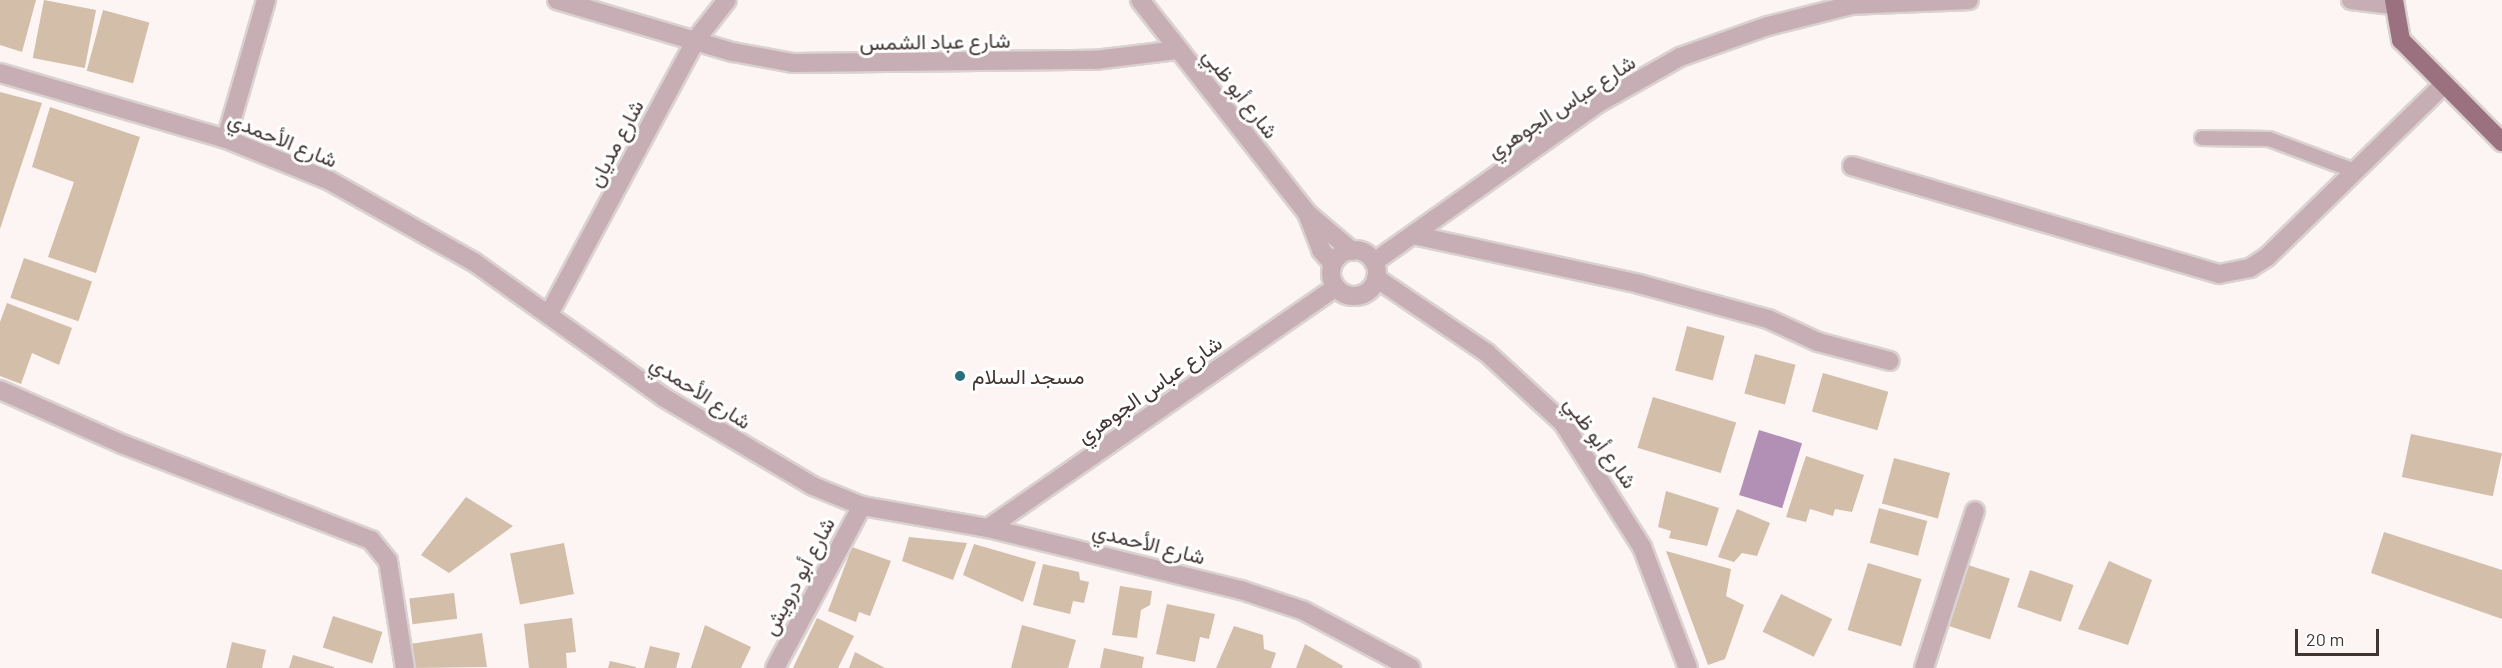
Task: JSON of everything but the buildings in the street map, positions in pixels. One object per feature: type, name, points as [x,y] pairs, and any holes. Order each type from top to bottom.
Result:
[{"type":"main road","points":[[2393,2],[2401,40],[2502,142]]},
{"type":"street","points":[[226,139],[266,0]]},
{"type":"street","name":"شارع عباد الشمس","points":[[557,0],[697,38],[755,57],[835,65],[1095,60],[1178,50]]},
{"type":"street","name":"شارع مديان","points":[[550,312],[697,38],[727,0]]},
{"type":"street","name":"شارع أبو ظبي","points":[[1140,0],[1307,213],[1375,270],[1487,353],[1563,423],[1642,547],[1688,668]]},
{"type":"street","name":"شارع عباس الجوهري","points":[[988,528],[1336,287],[1359,295],[1375,270],[1413,235],[1597,104],[1680,57],[1768,26],[1851,5],[1969,0]]},
{"type":"street","points":[[2351,0],[2393,2]]},
{"type":"street","name":"شارع الأحمدي","points":[[0,73],[226,139],[330,181],[414,224],[550,312],[663,397],[813,486],[862,506],[988,528],[1241,590],[1304,611],[1411,668]]},
{"type":"street","points":[[1852,166],[2219,274],[2250,268],[2266,256],[2445,84]]},
{"type":"street","name":"شارع أبو ظبي","points":[[1307,213],[1321,250],[1333,264]]},
{"type":"street","points":[[1413,235],[1639,285],[1768,319],[1818,342],[1890,361]]},
{"type":"street","points":[[1336,287],[1333,264],[1352,251]]},
{"type":"street","points":[[0,390],[122,444],[371,540],[388,561],[405,668]]},
{"type":"street","name":"شارع أبو درويش","points":[[775,668],[862,506]]},
{"type":"street","points":[[1924,668],[1975,511]]},
{"type":"lane","points":[[2202,138],[2269,139],[2355,171]]},
{"type":"shaded area","points":[[1759,430],[1802,443],[1782,508],[1739,495]]},
{"type":"place","name":"مسجد السلام","points":[[960,376]]}]
